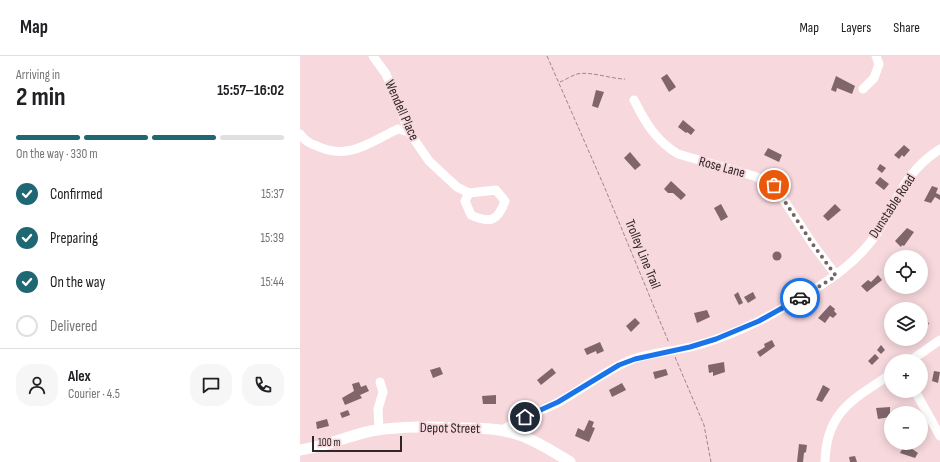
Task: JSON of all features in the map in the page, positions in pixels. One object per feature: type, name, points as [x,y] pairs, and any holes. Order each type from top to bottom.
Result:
[{"type":"main road","name":"Depot Street","points":[[300,450],[313,448],[379,430],[418,427],[503,430],[534,441],[570,462]]},
{"type":"street","name":"Wendell Place","points":[[373,56],[386,74],[409,132],[429,161],[457,187],[468,193]]},
{"type":"street","points":[[863,89],[874,78],[879,64],[876,56]]},
{"type":"street","name":"Rose Lane","points":[[634,100],[654,135],[667,148],[678,154],[754,176],[774,185],[814,246],[836,276]]},
{"type":"street","points":[[300,134],[305,141],[328,151],[345,152],[362,148],[398,129],[409,132]]},
{"type":"street","name":"Dunstable Road","points":[[503,430],[513,423],[558,402],[619,365],[635,359],[716,339],[759,321],[796,301],[836,276],[854,260],[880,228],[903,185],[912,174],[940,149]]},
{"type":"street","points":[[920,354],[940,340]]},
{"type":"street","points":[[825,462],[826,449],[832,428],[846,405],[884,379]]},
{"type":"street","points":[[379,430],[378,409],[383,392],[380,382]]},
{"type":"street","points":[[919,398],[940,436]]},
{"type":"path","name":"Trolley Line Trail","points":[[547,56],[626,236],[672,351],[704,425],[711,462]]},
{"type":"path","points":[[559,83],[578,74],[594,74],[611,79],[625,79]]},
{"type":"building","points":[[667,74],[676,87],[669,92],[661,78]]},
{"type":"building","points":[[836,76],[855,86],[852,94],[837,88],[836,92],[831,90]]},
{"type":"building","points":[[596,90],[604,92],[598,108],[592,106]]},
{"type":"building","points":[[683,120],[695,130],[691,135],[678,127]]},
{"type":"building","points":[[904,145],[910,150],[904,157],[902,155],[899,159],[894,155]]},
{"type":"building","points":[[768,148],[782,155],[779,162],[764,155]]},
{"type":"building","points":[[630,152],[641,165],[635,170],[624,158]]},
{"type":"building","points":[[880,164],[886,168],[882,173],[877,169]]},
{"type":"building","points":[[880,177],[889,184],[884,190],[875,183]]},
{"type":"building","points":[[671,181],[686,195],[681,200],[673,193],[668,193],[664,189]]},
{"type":"building","points":[[932,186],[938,188],[936,193],[940,195],[940,200],[935,197],[931,203],[924,201]]},
{"type":"building","points":[[721,204],[728,217],[721,221],[714,208]]},
{"type":"building","points":[[835,204],[841,210],[828,221],[823,216]]},
{"type":"building","points":[[907,228],[914,232],[904,246],[902,245],[901,247],[895,241]]},
{"type":"building","points":[[777,251],[782,256],[777,261],[772,256]]},
{"type":"building","points":[[878,275],[882,280],[867,292],[861,286],[868,280],[871,282]]},
{"type":"building","points":[[738,292],[743,303],[739,305],[734,295]]},
{"type":"building","points":[[753,292],[756,298],[748,303],[744,297]]},
{"type":"building","points":[[830,305],[835,309],[834,311],[837,314],[833,318],[830,316],[825,323],[818,318]]},
{"type":"building","points":[[707,310],[710,317],[697,323],[694,313]]},
{"type":"building","points":[[635,318],[640,323],[631,332],[626,326]]},
{"type":"building","points":[[772,340],[775,346],[760,357],[757,352],[765,347],[764,344]]},
{"type":"building","points":[[600,342],[604,351],[597,354],[596,351],[587,355],[584,349]]},
{"type":"building","points":[[881,345],[885,350],[881,354],[877,350]]},
{"type":"building","points":[[875,354],[879,358],[872,365],[868,361]]},
{"type":"building","points":[[724,362],[725,372],[713,376],[713,372],[709,373],[708,365]]},
{"type":"building","points":[[440,367],[443,374],[433,378],[430,370]]},
{"type":"building","points":[[552,368],[556,373],[541,385],[537,380]]},
{"type":"building","points":[[666,369],[668,375],[655,379],[653,372]]},
{"type":"building","points":[[934,371],[940,372],[938,383],[932,381]]},
{"type":"building","points":[[359,382],[361,387],[366,385],[369,391],[360,395],[362,398],[345,405],[342,398],[354,391],[352,384]]},
{"type":"building","points":[[622,383],[626,390],[612,397],[609,390]]},
{"type":"building","points":[[823,385],[830,389],[822,402],[816,400]]},
{"type":"building","points":[[496,395],[496,404],[483,404],[482,396]]},
{"type":"building","points":[[884,407],[884,418],[878,419],[876,408]]},
{"type":"building","points":[[348,410],[350,415],[342,418],[340,413]]},
{"type":"building","points":[[327,419],[329,426],[317,429],[316,422]]},
{"type":"building","points":[[589,420],[594,422],[592,427],[595,428],[589,442],[575,436],[578,428],[584,431]]},
{"type":"building","points":[[799,444],[807,445],[803,462],[797,462]]},
{"type":"building","points":[[902,450],[914,450],[918,453],[915,458],[900,453]]},
{"type":"building","points":[[855,456],[857,462],[850,462],[849,457]]},
{"type":"way so far","points":[[774,185],[780,191],[793,216],[836,276],[800,298]]},
{"type":"route","points":[[525,417],[558,402],[619,365],[635,359],[690,347],[716,339],[759,321],[800,298]]}]
